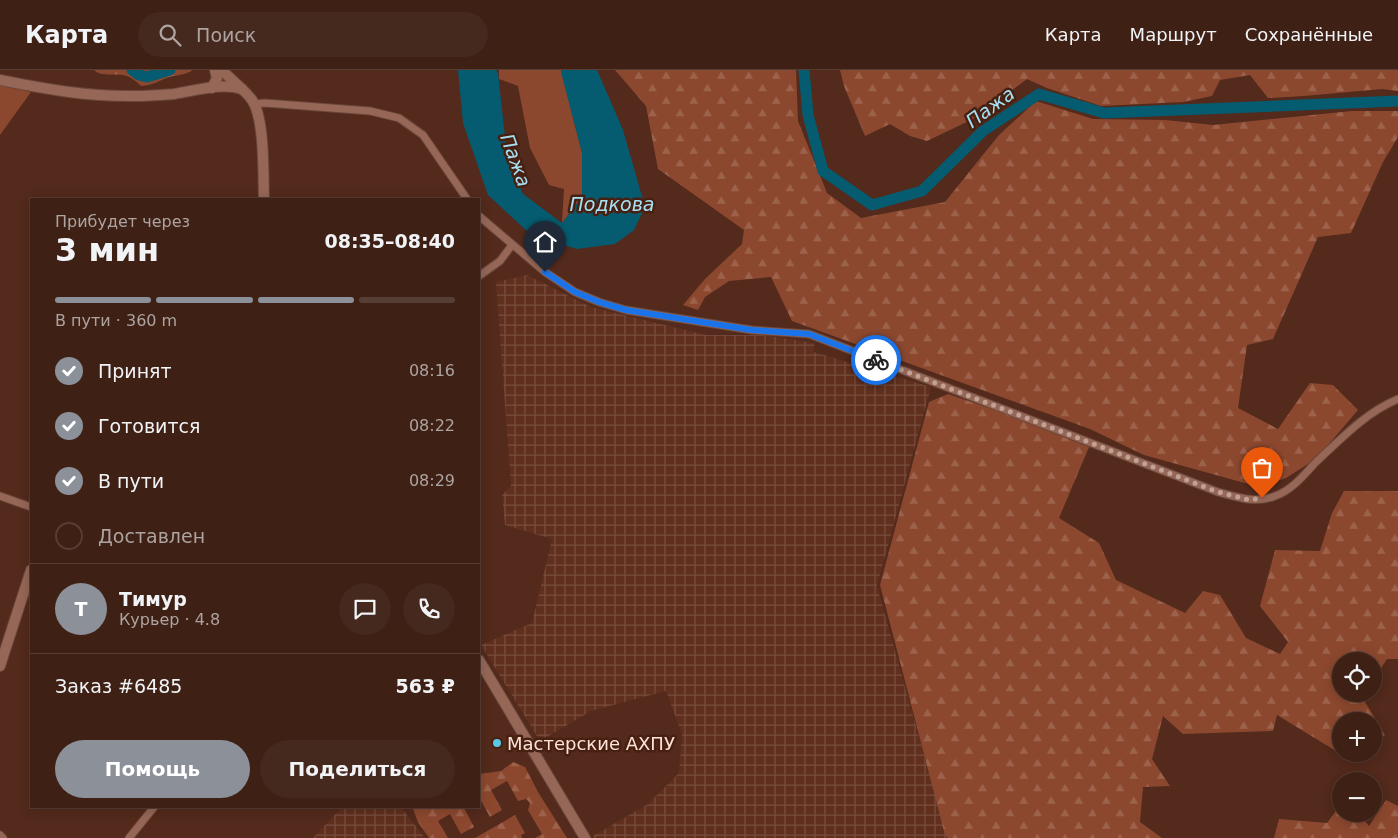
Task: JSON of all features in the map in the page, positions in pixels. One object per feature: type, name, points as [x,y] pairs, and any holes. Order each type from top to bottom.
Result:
[{"type":"main road","points":[[212,88],[216,78],[215,70]]},
{"type":"main road","points":[[222,70],[242,89],[254,104],[260,128],[264,198]]},
{"type":"main road","points":[[0,80],[56,90],[115,96],[154,96],[212,88],[232,87],[242,89]]},
{"type":"main road","points":[[0,666],[30,573]]},
{"type":"main road","points":[[480,662],[585,838]]},
{"type":"street","points":[[254,104],[265,103],[370,111],[399,118],[422,135],[466,198]]},
{"type":"street","points":[[480,217],[545,272],[575,292],[599,302],[626,310],[752,330],[809,334],[1218,492],[1249,500],[1274,497],[1292,486],[1351,428],[1380,406],[1398,399]]},
{"type":"street","points":[[480,275],[500,261],[512,244]]},
{"type":"street","points":[[0,496],[30,507]]},
{"type":"street","points":[[129,838],[154,808]]},
{"type":"street","points":[[0,835],[3,838]]},
{"type":"shaded area","points":[[527,275],[591,307],[706,335],[763,335],[814,343],[814,352],[931,387],[877,586],[947,838],[594,838],[593,836],[648,804],[679,773],[682,734],[666,691],[591,711],[540,741],[481,645],[532,623],[552,539],[505,525],[502,495],[511,486],[496,282]]},
{"type":"shaded area","points":[[341,808],[402,808],[425,838],[313,838]]},
{"type":"green space","points":[[94,70],[193,70],[153,84],[141,86],[127,76],[101,74]]},
{"type":"green space","points":[[499,70],[561,70],[582,153],[582,197],[562,223],[564,189],[549,185],[530,148],[518,86],[499,79]]},
{"type":"green space","points":[[615,70],[796,70],[798,121],[827,193],[861,218],[945,202],[999,135],[1036,101],[1093,119],[1165,120],[1213,125],[1352,111],[1398,111],[1398,137],[1383,162],[1351,233],[1318,237],[1273,339],[1247,345],[1238,408],[1278,429],[1310,383],[1333,385],[1358,410],[1316,459],[1286,478],[1259,487],[1144,455],[1090,429],[792,321],[771,277],[729,281],[705,297],[698,310],[683,305],[705,279],[742,244],[744,230],[658,169],[646,106]]},
{"type":"green space","points":[[840,70],[1398,70],[1398,91],[1382,89],[1268,98],[1250,75],[1220,80],[1212,96],[1183,102],[1101,106],[1047,88],[1027,79],[975,118],[927,141],[910,136],[890,124],[865,136],[844,86]]},
{"type":"green space","points":[[0,85],[31,92],[0,135]]},
{"type":"green space","points":[[948,394],[1010,415],[1089,447],[1059,518],[1099,543],[1116,580],[1185,613],[1203,591],[1220,595],[1246,638],[1280,654],[1288,642],[1260,606],[1275,550],[1320,551],[1332,513],[1344,491],[1398,491],[1398,659],[1387,659],[1382,667],[1382,652],[1332,652],[1332,702],[1365,702],[1371,712],[1332,712],[1332,749],[1277,715],[1273,731],[1183,734],[1163,716],[1152,759],[1170,786],[1143,787],[1140,822],[1162,838],[948,838],[945,835],[880,585],[929,402]]},
{"type":"green space","points":[[513,762],[525,767],[538,792],[567,838],[535,838],[542,834],[528,810],[530,803],[526,799],[518,801],[507,781],[491,790],[502,810],[490,817],[480,799],[480,774],[501,771]]},
{"type":"green space","points":[[1386,800],[1398,806],[1398,838],[1274,838],[1279,819],[1327,823],[1332,816],[1332,822],[1366,822],[1369,826],[1372,822],[1382,822],[1382,806]]},
{"type":"green space","points":[[464,808],[474,827],[461,834],[450,814],[438,821],[448,838],[429,838],[418,822],[413,809]]},
{"type":"green space","points":[[515,815],[525,833],[521,835],[522,838],[475,838]]},
{"type":"water","name":"Подкова","points":[[458,70],[496,70],[498,73],[507,155],[523,194],[562,223],[582,197],[582,153],[561,70],[597,70],[623,130],[645,207],[634,230],[615,244],[577,249],[531,235],[488,195],[463,123]]},
{"type":"waterway","name":"Пажа","points":[[132,70],[139,75],[147,77],[170,70]]},
{"type":"waterway","name":"Пажа","points":[[804,70],[808,115],[823,171],[872,205],[922,191],[983,131],[1039,94],[1104,113],[1398,101]]},
{"type":"way so far","points":[[876,360],[1218,492],[1249,500],[1262,498]]},
{"type":"place","name":"Мастерские АХПУ","points":[[497,743]]},
{"type":"route","points":[[545,272],[575,292],[626,310],[752,330],[809,334],[876,360]]}]
